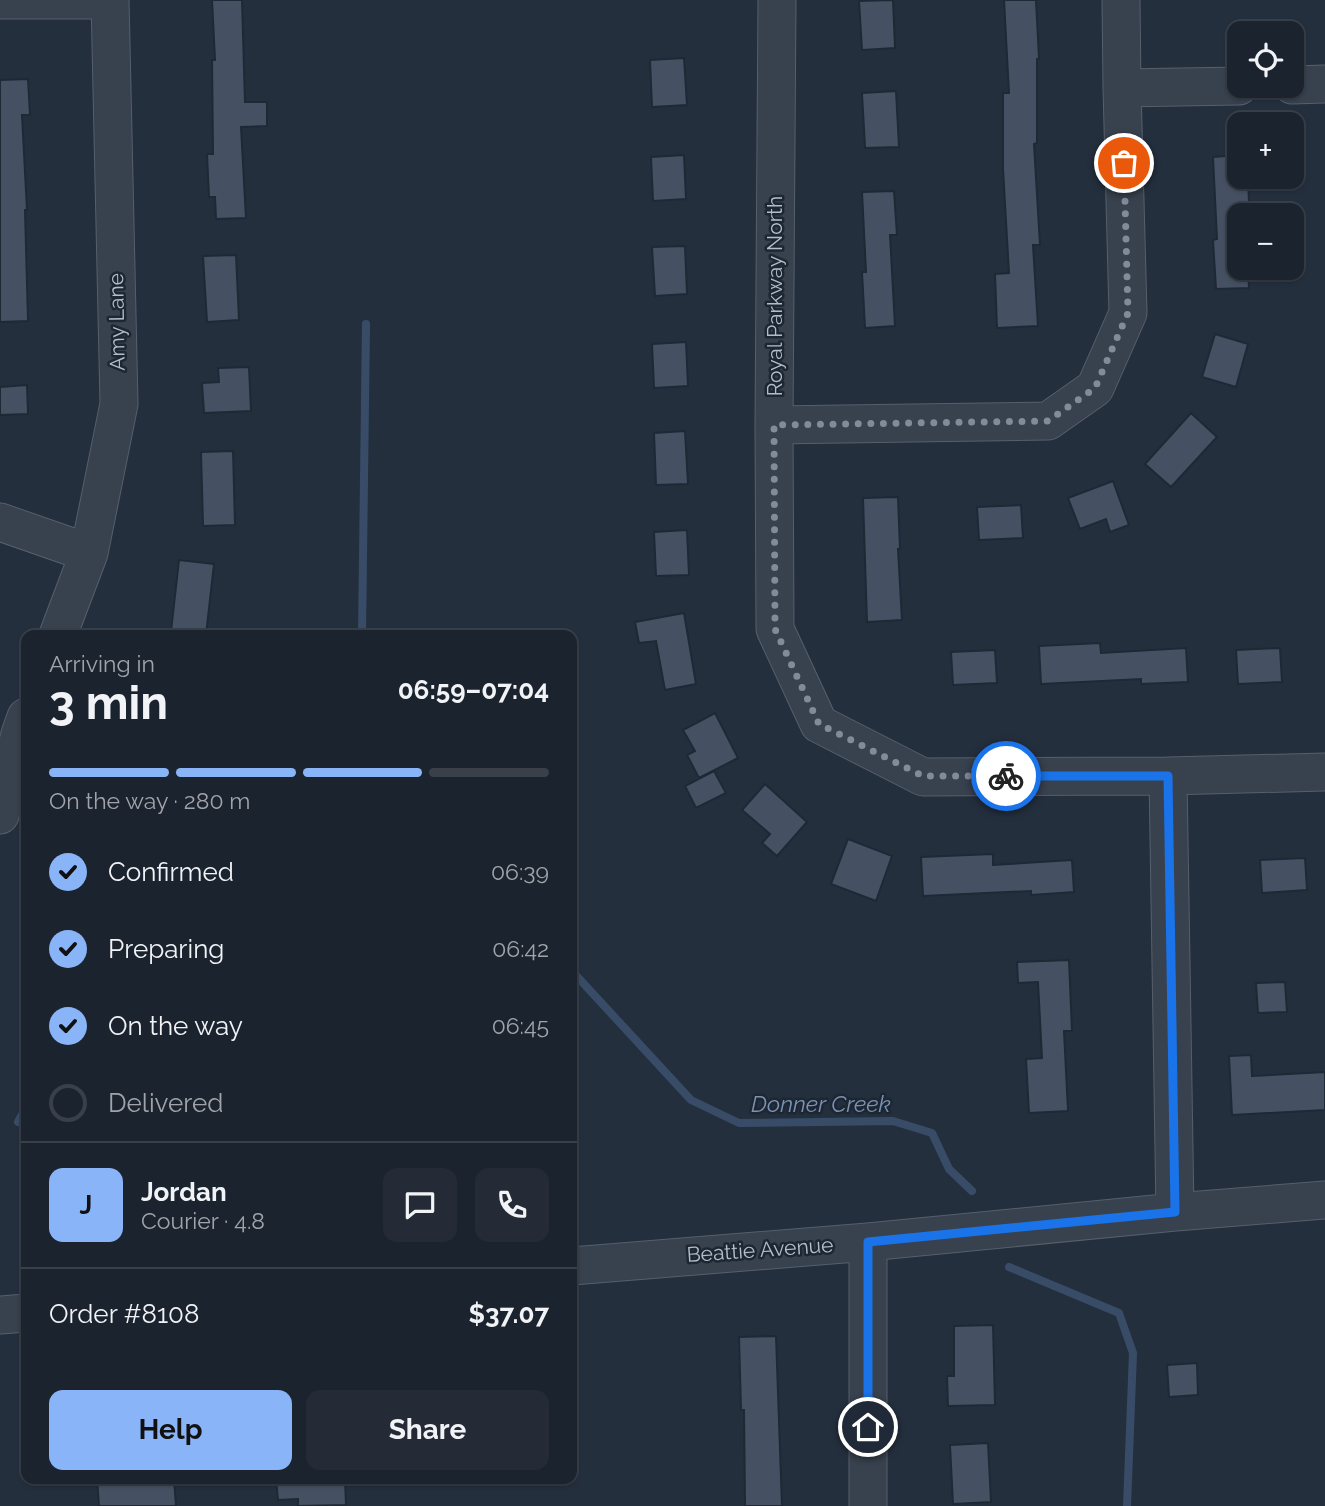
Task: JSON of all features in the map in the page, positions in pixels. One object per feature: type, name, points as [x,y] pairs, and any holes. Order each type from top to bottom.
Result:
[{"type":"street","points":[[0,0],[110,0]]},
{"type":"street","name":"Amy Lane","points":[[60,630],[89,552],[119,404],[110,0]]},
{"type":"street","name":"Royal Parkway North","points":[[776,0],[775,629],[819,724],[923,776],[1168,776],[1325,772]]},
{"type":"street","points":[[774,425],[1048,421],[1095,388],[1128,313],[1121,0]]},
{"type":"street","points":[[1304,85],[1325,84]]},
{"type":"street","points":[[1122,88],[1227,86]]},
{"type":"street","points":[[0,522],[89,552]]},
{"type":"street","points":[[0,815],[21,731]]},
{"type":"street","points":[[1168,776],[1175,1212]]},
{"type":"street","name":"Beattie Avenue","points":[[577,1266],[1325,1200]]},
{"type":"street","points":[[868,1242],[868,1506]]},
{"type":"street","points":[[0,1315],[21,1313]]},
{"type":"building","points":[[212,0],[242,0],[245,102],[267,102],[267,126],[241,127],[246,218],[216,219],[215,197],[209,197],[207,154],[213,154],[212,60],[215,60]]},
{"type":"building","points":[[893,0],[895,48],[862,50],[859,1]]},
{"type":"building","points":[[1004,0],[1036,0],[1039,59],[1037,143],[1034,144],[1040,245],[1033,245],[1038,326],[997,328],[995,274],[1009,273],[1003,169],[1003,93],[1009,93]]},
{"type":"building","points":[[684,58],[687,105],[652,107],[650,60]]},
{"type":"building","points":[[28,79],[30,115],[22,115],[27,210],[28,321],[0,322],[0,80]]},
{"type":"building","points":[[896,91],[899,147],[865,148],[862,93]]},
{"type":"building","points":[[684,155],[686,199],[653,201],[651,157]]},
{"type":"building","points":[[1227,156],[1227,189],[1248,189],[1249,203],[1227,203],[1227,280],[1249,280],[1249,288],[1216,289],[1213,240],[1217,239],[1213,157]]},
{"type":"building","points":[[894,191],[897,235],[890,235],[895,326],[865,328],[862,272],[866,272],[862,192]]},
{"type":"building","points":[[685,246],[687,294],[655,296],[652,247]]},
{"type":"building","points":[[236,255],[239,320],[207,322],[203,256]]},
{"type":"building","points":[[1215,334],[1248,344],[1236,387],[1202,377]]},
{"type":"building","points":[[686,342],[688,386],[654,388],[652,344]]},
{"type":"building","points":[[249,367],[251,411],[204,413],[202,383],[219,382],[218,368]]},
{"type":"building","points":[[27,385],[28,414],[0,415],[0,387]]},
{"type":"building","points":[[1191,413],[1217,437],[1171,487],[1145,464]]},
{"type":"building","points":[[685,431],[688,484],[656,485],[654,433]]},
{"type":"building","points":[[233,451],[235,525],[203,526],[201,452]]},
{"type":"building","points":[[1113,481],[1129,525],[1110,532],[1106,519],[1080,529],[1068,498]]},
{"type":"building","points":[[898,497],[902,620],[867,622],[863,498]]},
{"type":"building","points":[[1021,505],[1023,538],[979,540],[977,507]]},
{"type":"building","points":[[687,530],[689,575],[656,576],[654,532]]},
{"type":"building","points":[[179,560],[214,564],[207,630],[171,630]]},
{"type":"building","points":[[684,613],[696,684],[665,690],[656,641],[639,643],[635,622]]},
{"type":"building","points":[[1100,643],[1101,653],[1186,648],[1188,682],[1141,684],[1141,679],[1041,684],[1039,646]]},
{"type":"building","points":[[1280,648],[1282,682],[1238,684],[1236,650]]},
{"type":"building","points":[[995,650],[997,683],[953,685],[951,652]]},
{"type":"building","points":[[715,713],[738,758],[699,778],[687,755],[695,751],[683,730]]},
{"type":"building","points":[[714,771],[726,793],[696,808],[685,786]]},
{"type":"building","points":[[765,784],[807,822],[777,856],[762,843],[770,834],[742,810]]},
{"type":"building","points":[[848,839],[892,856],[876,901],[831,884]]},
{"type":"building","points":[[993,854],[993,865],[1072,860],[1074,892],[1031,895],[1031,891],[923,896],[921,857]]},
{"type":"building","points":[[1305,858],[1307,890],[1262,893],[1260,860]]},
{"type":"building","points":[[1069,960],[1072,1031],[1064,1031],[1068,1111],[1029,1113],[1026,1059],[1042,1058],[1038,982],[1018,983],[1017,962]]},
{"type":"building","points":[[1285,982],[1287,1012],[1258,1013],[1256,983]]},
{"type":"building","points":[[1251,1055],[1252,1076],[1325,1072],[1325,1110],[1232,1115],[1229,1056]]},
{"type":"building","points":[[993,1325],[995,1405],[948,1406],[947,1376],[954,1376],[954,1326]]},
{"type":"building","points":[[776,1336],[782,1506],[745,1506],[744,1410],[741,1410],[739,1337]]},
{"type":"building","points":[[1197,1363],[1198,1395],[1169,1397],[1167,1365]]},
{"type":"building","points":[[988,1443],[991,1502],[953,1504],[950,1445]]},
{"type":"building","points":[[97,1484],[174,1484],[176,1506],[99,1506]]},
{"type":"building","points":[[276,1484],[345,1484],[346,1505],[298,1506],[298,1499],[278,1500]]},
{"type":"waterway","points":[[362,630],[366,324]]},
{"type":"waterway","name":"Donner Creek","points":[[577,976],[691,1100],[739,1123],[893,1121],[932,1133],[949,1169],[972,1191]]},
{"type":"waterway","name":"Donner Creek","points":[[18,1122],[21,1116]]},
{"type":"waterway","name":"Donner Creek","points":[[1009,1267],[1119,1313],[1133,1353],[1127,1506]]},
{"type":"way so far","points":[[1006,776],[923,776],[819,724],[775,629],[774,425],[1048,421],[1095,388],[1128,313],[1124,163]]},
{"type":"route","points":[[868,1427],[868,1242],[1175,1212],[1168,776],[1006,776]]}]
